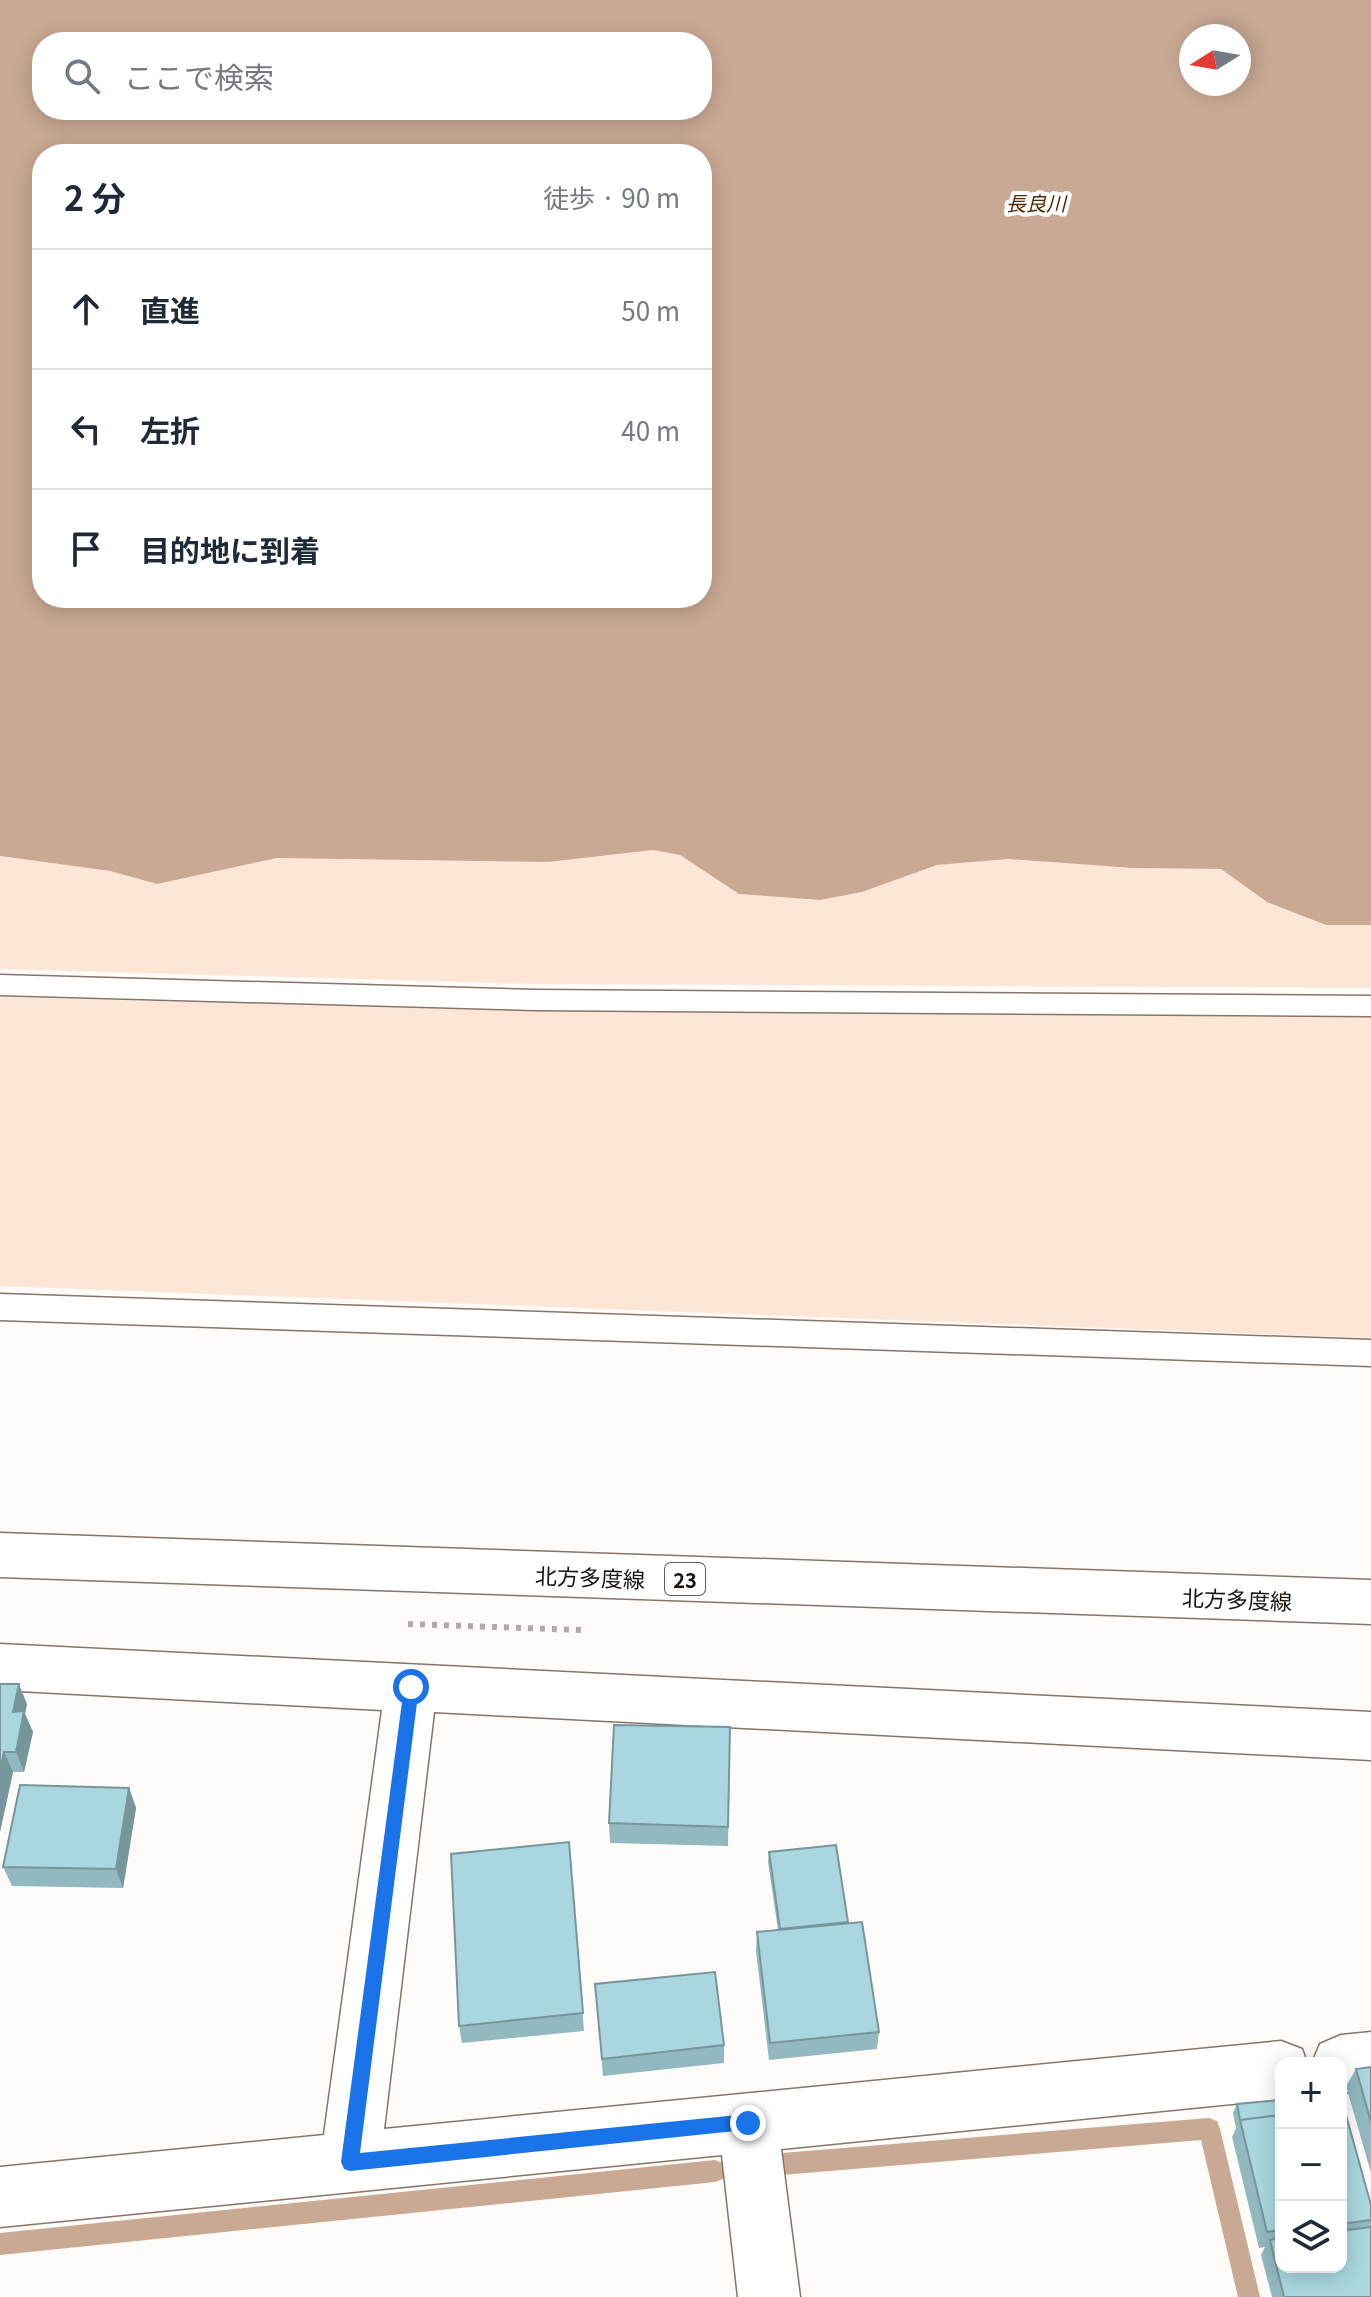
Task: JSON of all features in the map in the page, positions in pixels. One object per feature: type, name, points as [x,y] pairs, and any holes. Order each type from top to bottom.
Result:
[{"type":"street","name":"北方多度線","points":[[0,1555],[1371,1602]]},
{"type":"street","points":[[0,1667],[1371,1736]]},
{"type":"street","points":[[350,2162],[411,1687]]},
{"type":"street","points":[[1347,2063],[1371,2061]]},
{"type":"street","points":[[0,2197],[1275,2071]]},
{"type":"street","points":[[748,2123],[769,2297]]},
{"type":"lane","points":[[0,985],[535,1000],[1371,1006]]},
{"type":"lane","points":[[0,1307],[1371,1353]]},
{"type":"shaded area","points":[[653,850],[680,855],[739,894],[820,900],[862,892],[937,865],[1010,859],[1132,868],[1221,869],[1267,902],[1326,925],[1371,925],[1371,988],[536,984],[0,969],[0,856],[110,871],[157,884],[277,858],[548,862]]},
{"type":"shaded area","points":[[0,997],[528,1011],[1371,1017],[1371,1338],[0,1286]]},
{"type":"water","name":"長良川","points":[[0,0],[1371,0],[1371,925],[1326,925],[1267,902],[1221,869],[1132,868],[1009,859],[937,865],[862,892],[820,900],[739,894],[680,855],[653,850],[548,862],[277,858],[157,884],[110,871],[0,856]]},
{"type":"building","points":[[0,1684],[19,1684],[13,1712],[24,1711],[16,1752],[4,1752],[0,1771]]},
{"type":"building","points":[[614,1725],[730,1727],[728,1827],[609,1823]]},
{"type":"building","points":[[20,1785],[129,1788],[116,1869],[3,1867]]},
{"type":"building","points":[[569,1842],[583,2013],[459,2026],[451,1854]]},
{"type":"building","points":[[836,1845],[848,1922],[780,1929],[769,1852]]},
{"type":"building","points":[[862,1922],[879,2032],[770,2043],[757,1932]]},
{"type":"building","points":[[715,1972],[724,2045],[602,2059],[595,1984]]},
{"type":"building","points":[[1371,2067],[1371,2122],[1356,2069]]},
{"type":"building","points":[[1275,2101],[1275,2116],[1240,2120],[1237,2104]]},
{"type":"building","points":[[1275,2116],[1275,2231],[1267,2232],[1240,2120]]},
{"type":"building","points":[[1347,2119],[1371,2205],[1371,2220],[1347,2223]]},
{"type":"building","points":[[1371,2227],[1371,2297],[1284,2297],[1278,2273],[1347,2273],[1347,2230]]},
{"type":"building","points":[[1275,2239],[1275,2260],[1270,2240]]},
{"type":"waterway","points":[[782,2164],[1209,2129],[1249,2297]]},
{"type":"waterway","points":[[0,2244],[715,2171]]},
{"type":"route","points":[[411,1687],[350,2162],[748,2123]]}]
